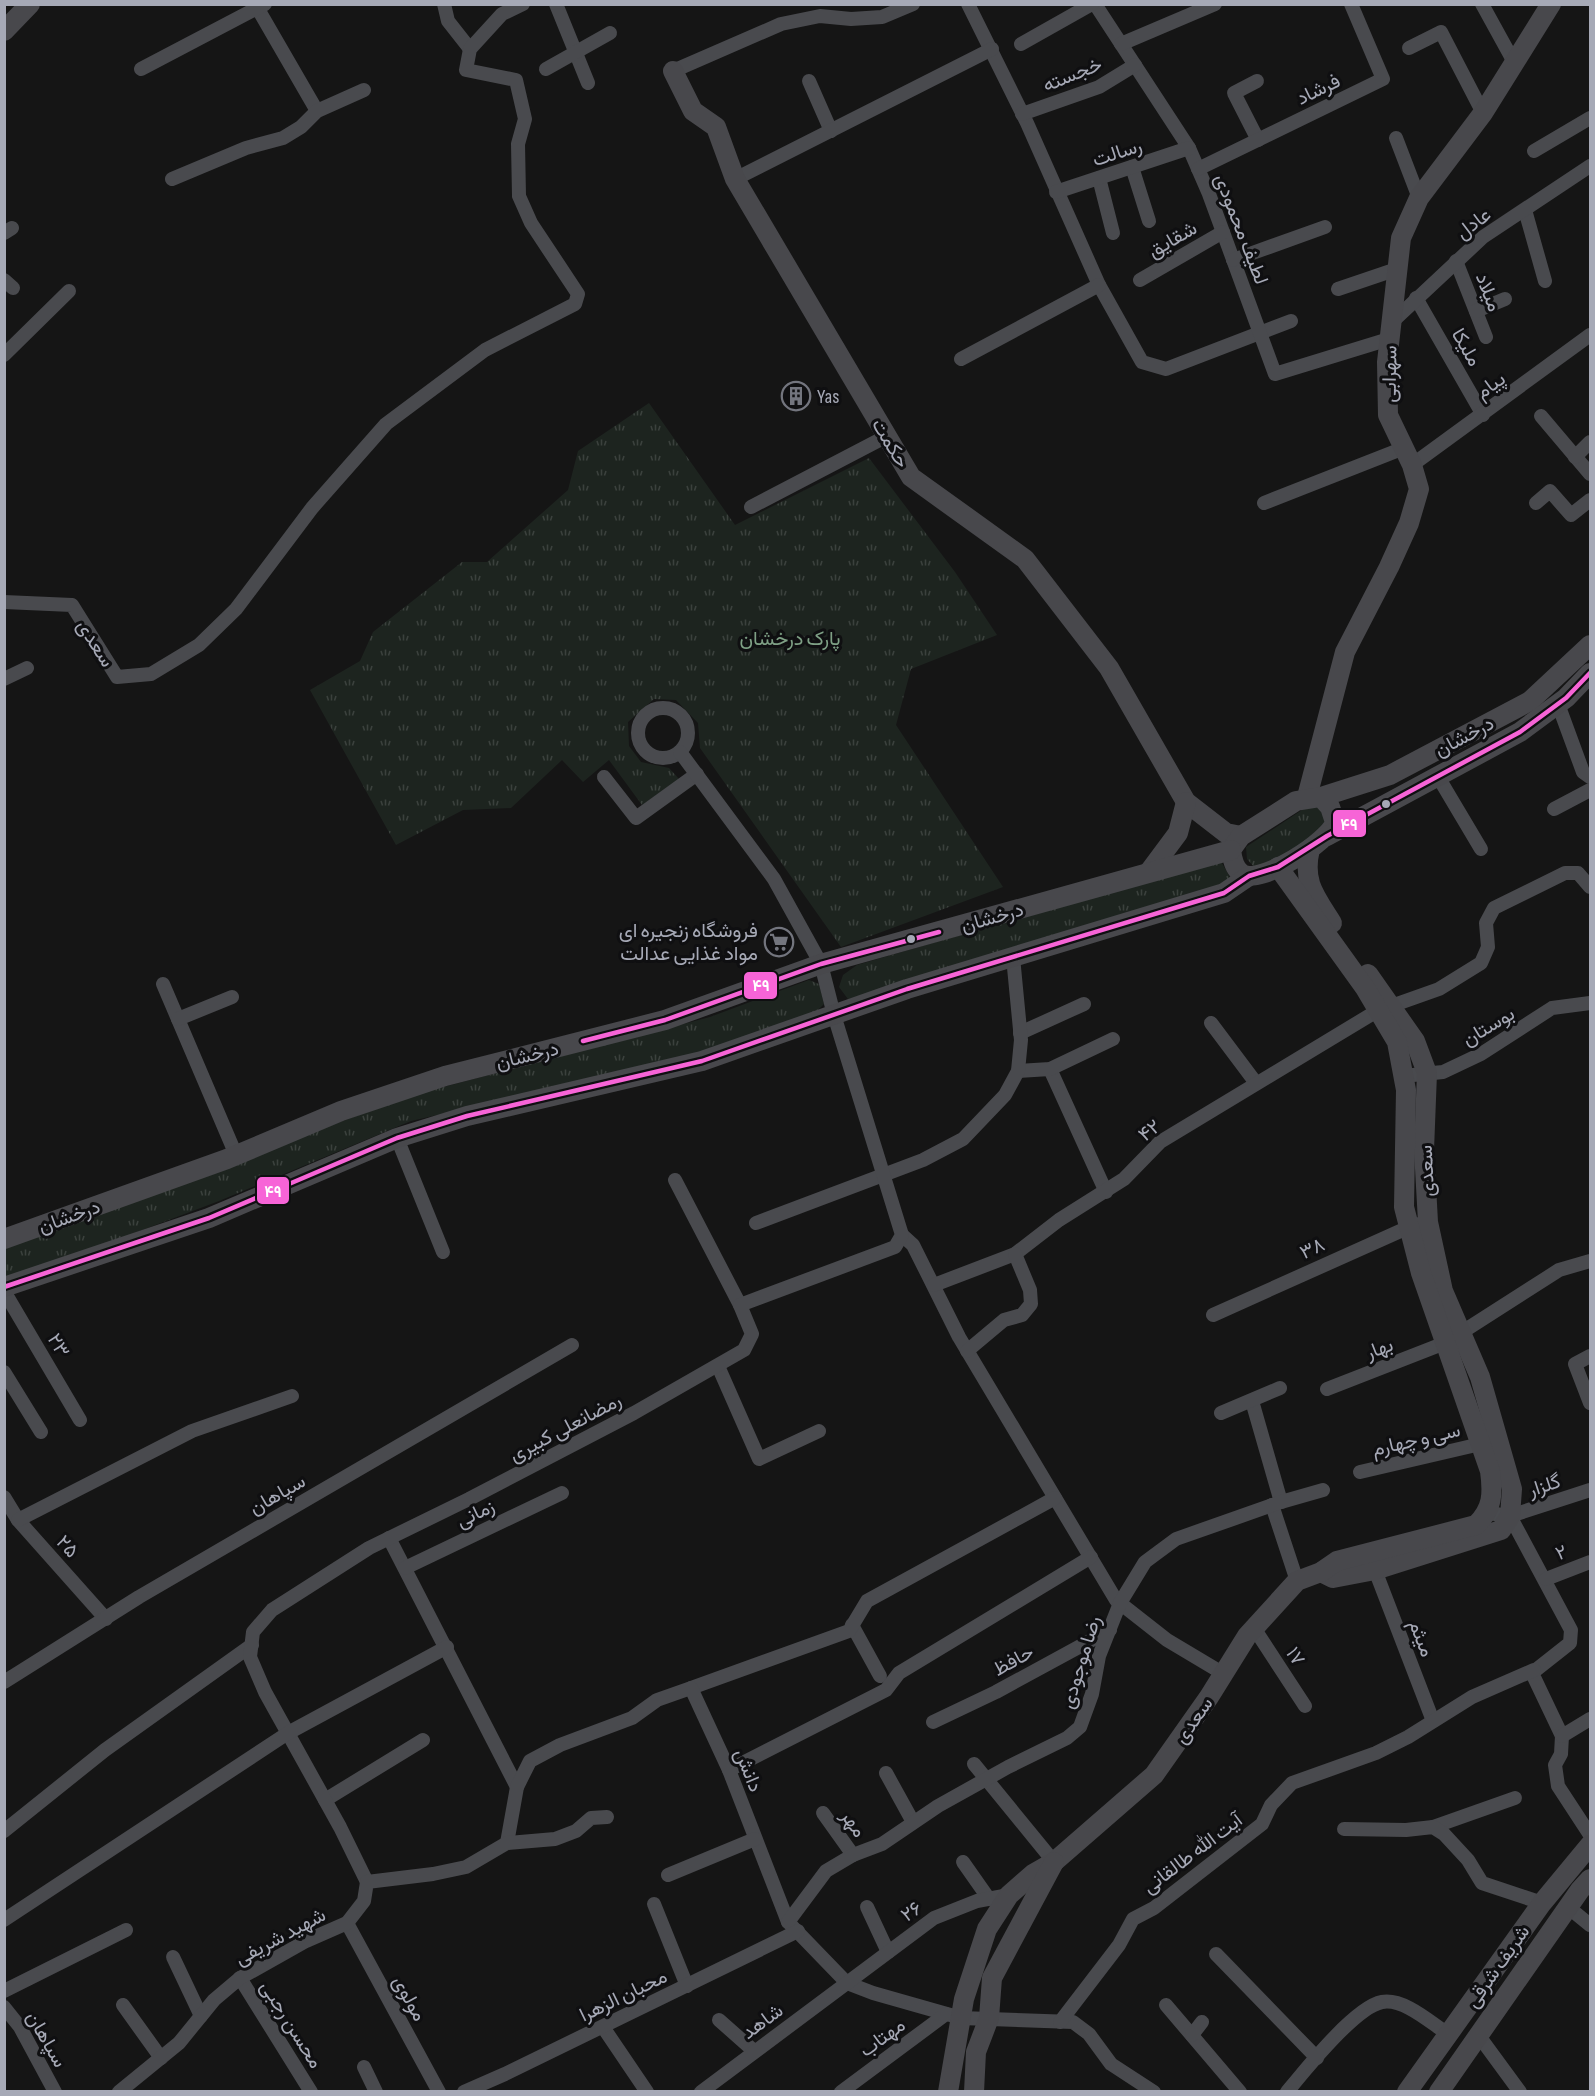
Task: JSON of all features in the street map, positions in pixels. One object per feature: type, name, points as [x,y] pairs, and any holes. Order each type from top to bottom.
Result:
[{"type":"street","points":[[4,31],[30,4]]},
{"type":"street","points":[[444,4],[448,21],[470,49],[502,14],[523,4]]},
{"type":"street","points":[[556,4],[588,83]]},
{"type":"street","points":[[674,71],[781,24],[820,16],[851,19],[882,17],[913,4]]},
{"type":"street","points":[[968,4],[1023,114],[1099,285],[1142,362],[1166,369],[1291,321]]},
{"type":"street","points":[[1021,44],[1094,4]]},
{"type":"street","name":"لطیف محمودی","points":[[1094,4],[1189,148],[1223,232],[1275,374],[1390,331]]},
{"type":"street","points":[[1121,44],[1215,4]]},
{"type":"street","name":"فرشاد","points":[[1198,169],[1383,79],[1351,4]]},
{"type":"street","points":[[1482,4],[1515,64]]},
{"type":"street","name":"سهرابی","points":[[1314,797],[1345,652],[1409,523],[1419,489],[1408,456],[1388,415],[1390,331],[1401,238],[1419,198],[1483,113],[1551,4]]},
{"type":"street","points":[[141,69],[262,7],[317,111]]},
{"type":"street","points":[[1409,48],[1441,32],[1483,113]]},
{"type":"street","points":[[546,69],[610,33]]},
{"type":"street","name":"سعدی","points":[[4,602],[72,605],[117,677],[152,674],[199,645],[236,609],[312,508],[386,424],[485,351],[575,304],[578,294],[531,223],[519,196],[518,144],[525,119],[516,80],[466,70],[470,49]]},
{"type":"street","points":[[735,179],[992,50]]},
{"type":"street","name":"خجسته","points":[[1023,114],[1099,87],[1135,65]]},
{"type":"street","name":"حکمت","points":[[674,71],[693,111],[716,127],[735,179],[911,477],[1025,559],[1109,668],[1186,802]]},
{"type":"street","points":[[809,81],[831,131]]},
{"type":"street","points":[[1257,81],[1234,93],[1258,140]]},
{"type":"street","points":[[172,179],[246,148],[283,138],[301,127],[317,111],[364,90]]},
{"type":"street","points":[[1534,151],[1590,118]]},
{"type":"street","points":[[1396,138],[1419,198]]},
{"type":"street","name":"رسالت","points":[[1056,192],[1189,148]]},
{"type":"street","name":"عادل","points":[[1390,331],[1416,298],[1483,237],[1590,166]]},
{"type":"street","points":[[1132,167],[1149,220]]},
{"type":"street","points":[[1099,178],[1113,233]]},
{"type":"street","points":[[1525,210],[1545,281]]},
{"type":"street","points":[[1233,260],[1325,226]]},
{"type":"street","name":"شقایق","points":[[1140,280],[1223,232]]},
{"type":"street","name":"میلاد","points":[[1456,261],[1486,337]]},
{"type":"street","points":[[1338,290],[1396,269]]},
{"type":"street","points":[[961,359],[1099,285]]},
{"type":"street","points":[[4,355],[69,291]]},
{"type":"street","name":"ملیکا","points":[[1416,298],[1483,414]]},
{"type":"street","points":[[1476,311],[1505,299]]},
{"type":"street","name":"پیام","points":[[1264,503],[1408,456],[1483,414],[1590,335]]},
{"type":"street","points":[[1541,416],[1590,474]]},
{"type":"street","points":[[750,507],[887,436]]},
{"type":"street","points":[[1575,457],[1590,442]]},
{"type":"street","points":[[1536,503],[1550,491],[1571,515],[1590,500]]},
{"type":"street","name":"درخشان","points":[[4,1239],[236,1155],[341,1111],[446,1076],[665,1020],[821,964],[1149,872],[1236,843],[1266,818],[1314,797],[1390,775],[1530,701],[1590,645]]},
{"type":"street","points":[[4,679],[27,668]]},
{"type":"street","name":"درخشان","points":[[1250,876],[1278,867],[1310,849],[1327,836],[1520,732],[1589,680]]},
{"type":"street","points":[[1558,704],[1583,772],[1590,777]]},
{"type":"street","points":[[680,752],[774,879],[821,964],[834,1015],[902,1235],[913,1245],[967,1351],[1120,1603],[1167,1640],[1224,1674]]},
{"type":"street","points":[[604,777],[636,818],[697,774]]},
{"type":"street","points":[[1437,775],[1481,849]]},
{"type":"street","points":[[1554,809],[1590,790]]},
{"type":"street","points":[[1314,797],[1330,807],[1335,822],[1327,836]]},
{"type":"street","points":[[1149,872],[1178,834],[1186,802],[1236,843],[1235,867],[1243,874],[1250,876]]},
{"type":"street","name":"سعدی","points":[[948,2091],[954,2016],[964,1999],[987,1929],[1009,1895],[1033,1874],[1054,1862],[1154,1775],[1254,1628],[1297,1581],[1322,1572],[1337,1561],[1476,1524],[1488,1513],[1492,1491],[1490,1442],[1480,1377],[1453,1339],[1443,1291],[1419,1224],[1404,1207],[1406,1090],[1397,1042],[1384,1008],[1317,899],[1305,870],[1310,849]]},
{"type":"street","name":"سعدی","points":[[1278,867],[1365,988],[1415,1041],[1427,1073],[1419,1224]]},
{"type":"street","name":"۴۲","points":[[934,1286],[1015,1254],[1059,1220],[1124,1179],[1160,1142],[1384,1008],[1439,989],[1481,963],[1488,947],[1486,923],[1494,908],[1564,873],[1578,873],[1590,887]]},
{"type":"street","points":[[4,1289],[209,1218],[397,1138],[467,1116],[702,1061],[834,1015],[1014,957],[1224,893],[1250,876]]},
{"type":"street","points":[[756,1223],[923,1160],[963,1138],[1005,1095],[1018,1071],[1020,1033],[1014,957]]},
{"type":"street","points":[[163,984],[236,1155]]},
{"type":"street","points":[[178,1019],[232,997]]},
{"type":"street","name":"بوستان","points":[[1403,1076],[1443,1072],[1481,1054],[1552,1008],[1590,1003]]},
{"type":"street","points":[[1020,1033],[1083,1004]]},
{"type":"street","points":[[1211,1023],[1256,1083]]},
{"type":"street","points":[[1018,1071],[1050,1069],[1113,1039]]},
{"type":"street","points":[[1050,1069],[1106,1192]]},
{"type":"street","points":[[397,1138],[443,1252]]},
{"type":"street","name":"رمضانعلی کبیری","points":[[252,1645],[253,1632],[272,1610],[369,1548],[634,1413],[744,1350],[752,1335],[740,1305],[675,1180]]},
{"type":"street","name":"۳۸","points":[[1213,1315],[1419,1224]]},
{"type":"street","points":[[740,1305],[895,1247],[902,1235]]},
{"type":"street","points":[[967,1351],[1004,1320],[1022,1315],[1031,1304],[1030,1290],[1015,1254]]},
{"type":"street","name":"بهار","points":[[1327,1389],[1453,1339],[1558,1270],[1590,1261]]},
{"type":"street","name":"۲۳","points":[[4,1289],[80,1420]]},
{"type":"street","name":"سپاهان","points":[[5,1681],[106,1619],[572,1345]]},
{"type":"street","points":[[1590,1356],[1575,1364],[1590,1403]]},
{"type":"street","points":[[718,1366],[759,1459],[819,1431]]},
{"type":"street","points":[[4,1372],[41,1432]]},
{"type":"street","points":[[1221,1413],[1280,1388]]},
{"type":"street","points":[[18,1520],[192,1431],[292,1396]]},
{"type":"street","points":[[1252,1401],[1297,1581]]},
{"type":"street","name":"سعدی","points":[[1322,1572],[1333,1578],[1375,1570],[1501,1530],[1510,1516],[1512,1489],[1490,1442]]},
{"type":"street","name":"سی و چهارم","points":[[1360,1473],[1490,1442]]},
{"type":"street","name":"رضا موجودی","points":[[793,1926],[826,1871],[852,1855],[882,1844],[985,1779],[1067,1738],[1080,1727],[1092,1695],[1099,1656],[1120,1603],[1145,1562],[1176,1539],[1277,1503],[1323,1490]]},
{"type":"street","name":"گلزار","points":[[1510,1516],[1590,1490]]},
{"type":"street","name":"زمانی","points":[[405,1568],[562,1493]]},
{"type":"street","name":"۲۵","points":[[4,1497],[18,1520],[106,1619]]},
{"type":"street","points":[[507,1843],[517,1787],[530,1761],[560,1745],[632,1718],[657,1700],[849,1631],[867,1601],[1055,1498]]},
{"type":"street","points":[[1488,1513],[1510,1516]]},
{"type":"street","name":"آیت الله طالقانی","points":[[1060,2022],[1119,1945],[1133,1919],[1154,1908],[1262,1824],[1270,1805],[1292,1784],[1376,1753],[1472,1697],[1534,1670],[1570,1643],[1571,1630],[1546,1579],[1510,1516]]},
{"type":"street","points":[[389,1538],[517,1787]]},
{"type":"street","points":[[729,1770],[886,1690],[899,1673],[1091,1557]]},
{"type":"street","name":"۲","points":[[1546,1579],[1590,1562]]},
{"type":"street","name":"میثم","points":[[1375,1570],[1433,1721]]},
{"type":"street","points":[[852,1625],[880,1676]]},
{"type":"street","name":"۱۷","points":[[1254,1628],[1305,1706]]},
{"type":"street","name":"حافظ","points":[[933,1722],[996,1692],[1110,1630]]},
{"type":"street","points":[[252,1645],[250,1657],[265,1692],[326,1800],[367,1882],[432,1874],[466,1867],[507,1843],[555,1839],[576,1831],[591,1818],[607,1817]]},
{"type":"street","points":[[4,1831],[105,1750],[252,1645]]},
{"type":"street","points":[[4,1920],[288,1733],[447,1647]]},
{"type":"street","points":[[1534,1670],[1532,1673],[1562,1736],[1561,1754],[1555,1766],[1558,1786],[1590,1835]]},
{"type":"street","name":"دانش","points":[[691,1688],[729,1770],[755,1839],[793,1926],[847,1983],[954,2016],[988,2018]]},
{"type":"street","points":[[1562,1736],[1590,1719]]},
{"type":"street","points":[[326,1800],[423,1740]]},
{"type":"street","points":[[974,1764],[1054,1862]]},
{"type":"street","points":[[886,1773],[914,1822]]},
{"type":"street","points":[[1344,1829],[1406,1830],[1433,1827],[1515,1798]]},
{"type":"street","name":"مهر","points":[[823,1813],[852,1855]]},
{"type":"street","points":[[1433,1827],[1444,1834],[1468,1860],[1482,1883],[1542,1903]]},
{"type":"street","points":[[668,1875],[755,1839]]},
{"type":"street","name":"شریف شرقی","points":[[1407,2091],[1542,1903],[1590,1845]]},
{"type":"street","points":[[963,1862],[989,1899]]},
{"type":"street","name":"سعدی","points":[[974,2091],[976,2052],[988,2018],[992,1978],[1054,1862]]},
{"type":"street","name":"شریف شرقی","points":[[1439,2091],[1568,1907],[1590,1880]]},
{"type":"street","name":"شهید شریفی","points":[[119,2091],[179,2043],[214,2000],[240,1978],[306,1941],[347,1923],[364,1901],[367,1882]]},
{"type":"street","name":"۲۶","points":[[847,1983],[934,1918],[989,1899],[1009,1895]]},
{"type":"street","points":[[654,1904],[687,1986]]},
{"type":"street","points":[[867,1907],[888,1952]]},
{"type":"street","points":[[1568,1907],[1590,1925]]},
{"type":"street","name":"مولوی","points":[[347,1923],[439,2091]]},
{"type":"street","name":"محبان الزهرا","points":[[464,2091],[687,1986],[793,1926]]},
{"type":"street","points":[[4,1991],[126,1930]]},
{"type":"street","points":[[1216,1954],[1317,2058]]},
{"type":"street","points":[[173,1957],[201,2016]]},
{"type":"street","name":"محسن رجبی","points":[[240,1978],[311,2091]]},
{"type":"street","name":"شاهد","points":[[701,2091],[847,1983]]},
{"type":"street","points":[[1287,2091],[1360,2013],[1382,2002],[1403,2005],[1448,2034]]},
{"type":"street","points":[[123,2006],[161,2058]]},
{"type":"street","points":[[1166,2006],[1240,2091]]},
{"type":"street","name":"سپاهان","points":[[4,2007],[20,2027],[55,2091]]},
{"type":"street","name":"مهتاب","points":[[841,2091],[954,2016]]},
{"type":"street","points":[[988,2018],[1073,2022],[1089,2034],[1111,2064],[1153,2091]]},
{"type":"street","points":[[719,2020],[754,2051]]},
{"type":"street","points":[[1192,2036],[1202,2022]]},
{"type":"street","points":[[603,2027],[647,2091]]},
{"type":"street","points":[[1479,2036],[1520,2091]]},
{"type":"street","points":[[364,2067],[376,2091]]},
{"type":"green space","name":"پارک درخشان","points":[[649,403],[735,525],[869,458],[955,572],[997,635],[911,669],[896,725],[1003,887],[841,947],[700,748],[698,723],[676,700],[654,699],[628,722],[629,746],[641,762],[669,768],[679,779],[642,805],[609,760],[583,782],[562,760],[511,808],[463,810],[396,845],[310,690],[360,661],[373,632],[462,562],[487,562],[568,490],[578,451]]},
{"type":"green space","points":[[1308,806],[1319,808],[1326,822],[1321,829],[1305,843],[1254,867],[1247,859],[1246,847]]},
{"type":"green space","points":[[1219,858],[1231,879],[1213,887],[867,995],[848,999],[839,987],[843,975],[857,965],[1084,900]]},
{"type":"green space","points":[[809,980],[819,984],[824,1004],[815,1013],[681,1059],[411,1121],[219,1201],[68,1258],[5,1279],[4,1247],[413,1095],[710,1017]]},
{"type":"transit line","name":"۴۹","points":[[4,1287],[209,1218],[397,1138],[467,1116],[702,1061],[907,989],[1224,893],[1249,876],[1278,867],[1327,836],[1520,732],[1566,698],[1590,673]]},
{"type":"transit line","name":"۴۹","points":[[583,1041],[665,1020],[821,964],[939,932]]},
{"type":"place","name":"Yas","points":[[796,396]]},
{"type":"place","name":"فروشگاه زنجیره ای مواد غذایی عدالت","points":[[779,942]]}]
